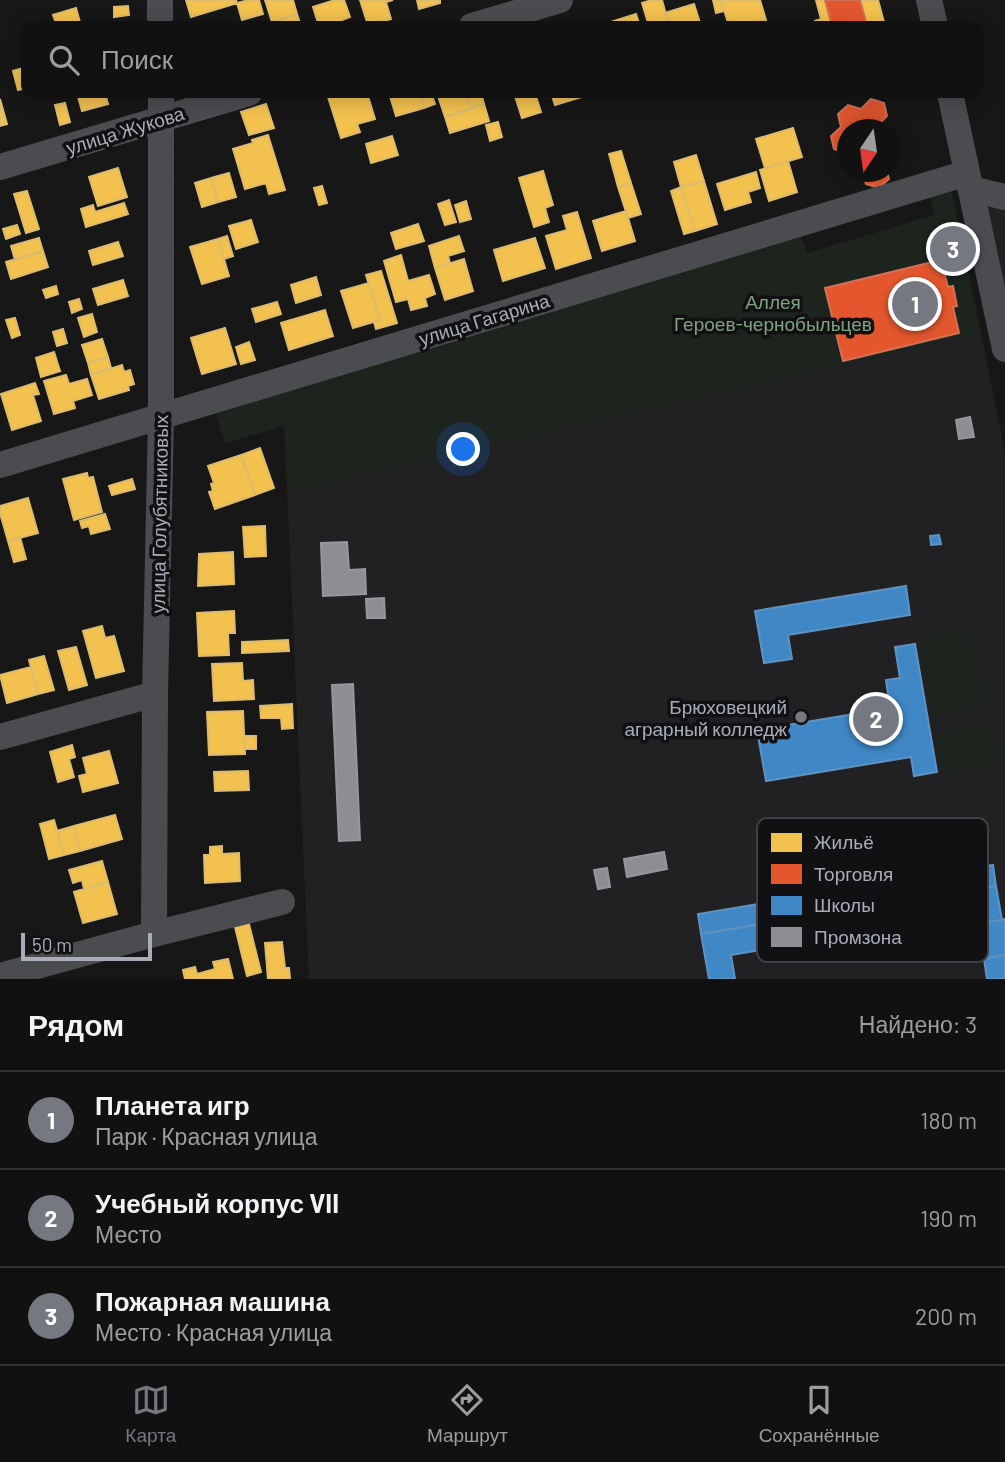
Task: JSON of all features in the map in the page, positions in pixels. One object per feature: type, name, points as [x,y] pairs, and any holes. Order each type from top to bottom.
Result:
[{"type":"street","points":[[160,0],[160,21]]},
{"type":"street","points":[[489,21],[560,0]]},
{"type":"street","points":[[929,0],[934,21]]},
{"type":"street","name":"улица Голубятниковых","points":[[154,934],[155,694],[162,416],[160,98]]},
{"type":"street","name":"улица Жукова","points":[[0,167],[232,98]]},
{"type":"street","points":[[951,98],[1005,349]]},
{"type":"street","points":[[969,181],[1005,197]]},
{"type":"street","name":"улица Гагарина","points":[[0,465],[969,181]]},
{"type":"street","points":[[0,737],[155,694]]},
{"type":"street","points":[[0,976],[282,902]]},
{"type":"shaded area","points":[[977,201],[1005,207],[1005,327]]},
{"type":"shaded area","points":[[981,333],[1005,453],[1005,979],[309,979],[287,492]]},
{"type":"green space","name":"Аллея Героев-чернобыльцев","points":[[951,189],[981,333],[287,492],[284,426],[225,443],[214,409],[800,234],[807,253],[935,215],[930,196]]},
{"type":"green space","points":[[969,629],[988,706],[932,715],[919,637]]},
{"type":"green space","points":[[993,724],[1003,763],[942,773],[935,734]]},
{"type":"building: Жильё","points":[[186,0],[236,0],[237,3],[191,17]]},
{"type":"building: Жильё","points":[[259,0],[263,14],[242,20],[237,3]]},
{"type":"building: Жильё","points":[[265,0],[293,0],[297,14],[272,21]]},
{"type":"building: Жильё","points":[[344,0],[350,17],[342,21],[317,21],[313,7]]},
{"type":"building: Жильё","points":[[360,0],[393,0],[386,2],[391,19],[367,21]]},
{"type":"building: Жильё","points":[[417,0],[440,0],[440,3],[419,9]]},
{"type":"building: Жильё","points":[[662,0],[668,21],[647,21],[642,3]]},
{"type":"building: Жильё","points":[[713,0],[721,0],[724,11],[716,13]]},
{"type":"building: Жильё","points":[[721,0],[760,0],[766,20],[727,21]]},
{"type":"building: Жильё","points":[[816,0],[825,0],[831,21],[815,21],[821,19]]},
{"type":"building: Жильё","points":[[860,0],[878,0],[884,21],[866,21]]},
{"type":"building: Жильё","points":[[694,4],[699,21],[667,21],[665,13]]},
{"type":"building: Жильё","points":[[128,6],[129,15],[114,17],[114,7]]},
{"type":"building: Жильё","points":[[76,8],[80,21],[55,21],[53,15]]},
{"type":"building: Жильё","points":[[297,14],[299,21],[275,21]]},
{"type":"building: Жильё","points":[[636,14],[638,21],[614,21]]},
{"type":"building: Жильё","points":[[21,69],[21,89],[18,90],[13,71]]},
{"type":"building: Жильё","points":[[78,98],[106,98],[108,104],[82,111]]},
{"type":"building: Жильё","points":[[328,98],[369,98],[375,119],[357,124],[360,132],[341,138]]},
{"type":"building: Жильё","points":[[391,98],[421,98],[424,108],[396,116]]},
{"type":"building: Жильё","points":[[421,98],[433,98],[435,104],[424,108]]},
{"type":"building: Жильё","points":[[439,98],[468,98],[471,109],[445,117]]},
{"type":"building: Жильё","points":[[468,98],[482,98],[484,104],[471,109]]},
{"type":"building: Жильё","points":[[516,98],[537,98],[541,112],[522,118]]},
{"type":"building: Жильё","points":[[553,98],[579,98],[555,105]]},
{"type":"building: Жильё","points":[[0,99],[7,124],[0,126]]},
{"type":"building: Жильё","points":[[65,103],[70,122],[60,125],[55,105]]},
{"type":"building: Жильё","points":[[266,104],[274,128],[249,135],[241,112]]},
{"type":"building: Жильё","points":[[484,104],[489,121],[450,133],[445,117]]},
{"type":"building: Жильё","points":[[498,122],[502,137],[490,141],[486,125]]},
{"type":"building: Жильё","points":[[793,128],[802,157],[765,168],[756,139]]},
{"type":"building: Жильё","points":[[268,135],[285,190],[269,194],[266,183],[245,189],[233,149]]},
{"type":"building: Жильё","points":[[392,136],[398,155],[371,163],[366,144]]},
{"type":"building: Жильё","points":[[621,151],[631,183],[618,187],[609,154]]},
{"type":"building: Жильё","points":[[696,155],[704,181],[681,187],[674,162]]},
{"type":"building: Жильё","points":[[788,161],[797,192],[769,201],[760,170]]},
{"type":"building: Жильё","points":[[118,168],[127,197],[98,206],[89,177]]},
{"type":"building: Жильё","points":[[543,171],[553,205],[545,208],[549,222],[534,227],[519,178]]},
{"type":"building: Жильё","points":[[756,172],[760,188],[748,192],[751,202],[725,210],[717,184]]},
{"type":"building: Жильё","points":[[229,173],[236,197],[218,202],[211,178]]},
{"type":"building: Жильё","points":[[211,178],[218,202],[202,207],[195,183]]},
{"type":"building: Жильё","points":[[704,181],[717,224],[695,231],[681,187]]},
{"type":"building: Жильё","points":[[631,183],[641,214],[628,218],[618,187]]},
{"type":"building: Жильё","points":[[322,186],[327,203],[319,205],[314,188]]},
{"type":"building: Жильё","points":[[681,187],[695,231],[684,234],[671,191]]},
{"type":"building: Жильё","points":[[27,191],[39,229],[26,233],[14,194]]},
{"type":"building: Жильё","points":[[449,200],[456,222],[445,225],[438,204]]},
{"type":"building: Жильё","points":[[466,201],[471,219],[460,222],[455,205]]},
{"type":"building: Жильё","points":[[124,203],[128,214],[86,227],[81,209],[93,205],[95,212]]},
{"type":"building: Жильё","points":[[626,211],[635,241],[602,251],[593,221]]},
{"type":"building: Жильё","points":[[577,212],[591,258],[556,269],[546,236],[567,230],[563,216]]},
{"type":"building: Жильё","points":[[251,220],[258,242],[236,249],[229,226]]},
{"type":"building: Жильё","points":[[418,224],[424,241],[396,249],[391,233]]},
{"type":"building: Жильё","points":[[17,225],[20,234],[6,239],[3,229]]},
{"type":"building: Жильё","points":[[227,236],[233,256],[224,259],[218,239]]},
{"type":"building: Жильё","points":[[459,236],[464,251],[448,256],[450,263],[435,268],[429,246]]},
{"type":"building: Жильё","points":[[39,238],[43,251],[15,260],[11,246]]},
{"type":"building: Жильё","points":[[535,238],[545,268],[503,281],[494,250]]},
{"type":"building: Жильё","points":[[218,239],[229,276],[202,284],[190,247]]},
{"type":"building: Жильё","points":[[118,242],[123,256],[93,265],[89,251]]},
{"type":"building: Жильё","points":[[43,251],[48,267],[11,279],[6,262]]},
{"type":"building: Жильё","points":[[401,255],[408,281],[429,275],[435,294],[425,298],[427,306],[411,310],[408,299],[396,302],[384,261]]},
{"type":"building: Жильё","points":[[464,259],[473,291],[445,300],[435,268]]},
{"type":"building: Жильё","points":[[381,271],[397,323],[376,329],[374,322],[380,320],[366,275]]},
{"type":"building: Жильё","points":[[316,277],[321,295],[296,303],[291,285]]},
{"type":"building: Жильё","points":[[123,280],[128,296],[98,305],[93,289]]},
{"type":"building: Жильё","points":[[369,283],[380,320],[353,328],[341,291]]},
{"type":"building: Жильё","points":[[56,286],[58,294],[46,298],[43,290]]},
{"type":"building: Жильё","points":[[79,299],[82,309],[72,313],[69,302]]},
{"type":"building: Жильё","points":[[277,302],[281,314],[256,322],[252,309]]},
{"type":"building: Жильё","points":[[325,310],[333,336],[289,350],[281,323]]},
{"type":"building: Жильё","points":[[92,314],[97,332],[84,337],[78,318]]},
{"type":"building: Жильё","points":[[15,318],[20,335],[12,338],[6,320]]},
{"type":"building: Жильё","points":[[225,328],[236,364],[202,374],[191,338]]},
{"type":"building: Жильё","points":[[63,329],[67,343],[57,346],[53,332]]},
{"type":"building: Жильё","points":[[102,339],[108,357],[88,363],[82,345]]},
{"type":"building: Жильё","points":[[249,342],[255,360],[241,364],[236,347]]},
{"type":"building: Жильё","points":[[54,352],[60,371],[41,377],[36,358]]},
{"type":"building: Жильё","points":[[108,357],[111,368],[91,375],[88,363]]},
{"type":"building: Жильё","points":[[122,365],[124,372],[130,370],[134,384],[128,386],[129,390],[99,399],[91,375]]},
{"type":"building: Жильё","points":[[66,375],[69,384],[87,379],[92,395],[73,401],[75,408],[54,414],[44,381]]},
{"type":"building: Жильё","points":[[35,383],[39,394],[33,395],[41,421],[12,430],[1,394]]},
{"type":"building: Жильё","points":[[260,448],[274,488],[255,495],[241,455]]},
{"type":"building: Жильё","points":[[241,455],[255,495],[215,509],[209,492],[213,491],[211,484],[214,483],[208,466]]},
{"type":"building: Жильё","points":[[87,473],[88,478],[93,477],[102,512],[74,520],[63,479]]},
{"type":"building: Жильё","points":[[132,479],[135,489],[112,495],[109,486]]},
{"type":"building: Жильё","points":[[28,498],[38,533],[8,541],[0,506]]},
{"type":"building: Жильё","points":[[105,514],[110,529],[91,534],[89,526],[82,528],[80,521]]},
{"type":"building: Жильё","points":[[265,526],[266,556],[245,557],[243,527]]},
{"type":"building: Жильё","points":[[20,537],[26,559],[14,562],[8,541]]},
{"type":"building: Жильё","points":[[233,552],[234,584],[198,586],[199,554]]},
{"type":"building: Жильё","points":[[234,611],[235,633],[228,633],[229,655],[199,656],[197,613]]},
{"type":"building: Жильё","points":[[102,626],[105,638],[114,636],[124,671],[96,678],[83,631]]},
{"type":"building: Жильё","points":[[288,640],[289,651],[242,653],[242,642]]},
{"type":"building: Жильё","points":[[76,647],[87,685],[69,690],[58,651]]},
{"type":"building: Жильё","points":[[44,656],[54,690],[38,694],[29,660]]},
{"type":"building: Жильё","points":[[242,663],[243,681],[253,680],[254,699],[214,701],[212,664]]},
{"type":"building: Жильё","points":[[31,667],[38,694],[7,703],[0,675]]},
{"type":"building: Жильё","points":[[292,704],[293,728],[282,729],[281,718],[261,718],[260,706]]},
{"type":"building: Жильё","points":[[243,711],[245,754],[209,755],[207,712]]},
{"type":"building: Жильё","points":[[244,736],[256,736],[256,749],[245,749]]},
{"type":"building: Жильё","points":[[72,745],[75,757],[69,759],[74,777],[58,782],[50,752]]},
{"type":"building: Жильё","points":[[109,751],[118,783],[83,792],[79,776],[87,774],[83,758]]},
{"type":"building: Жильё","points":[[248,771],[249,790],[215,791],[214,772]]},
{"type":"building: Жильё","points":[[115,815],[122,839],[80,851],[74,826]]},
{"type":"building: Жильё","points":[[54,820],[64,855],[49,859],[40,824]]},
{"type":"building: Жильё","points":[[74,826],[80,851],[64,855],[57,831]]},
{"type":"building: Жильё","points":[[222,846],[222,854],[239,853],[240,881],[205,883],[204,855],[210,855],[210,847]]},
{"type":"building: Жильё","points":[[102,861],[108,882],[84,889],[82,880],[73,883],[69,870]]},
{"type":"building: Жильё","points":[[108,882],[117,914],[83,923],[74,892]]},
{"type":"building: Жильё","points":[[249,924],[261,972],[247,976],[235,927]]},
{"type":"building: Жильё","points":[[282,942],[285,968],[289,968],[290,978],[268,979],[265,943]]},
{"type":"building: Жильё","points":[[228,959],[233,979],[185,979],[183,970],[195,967],[197,974],[215,969],[213,962]]},
{"type":"building: Торговля","points":[[825,0],[860,0],[866,21],[831,21]]},
{"type":"building: Торговля","points":[[871,99],[884,103],[887,116],[884,119],[839,119],[838,114],[848,105],[861,109]]},
{"type":"building: Торговля","points":[[837,131],[837,150],[834,149],[831,136]]},
{"type":"building: Торговля","points":[[866,182],[886,182],[879,188]]},
{"type":"building: Торговля","points":[[941,260],[948,287],[953,286],[957,306],[953,307],[959,333],[843,361],[825,288]]},
{"type":"building: Школы","points":[[939,535],[941,544],[931,545],[930,536]]},
{"type":"building: Школы","points":[[906,586],[910,615],[788,635],[792,659],[764,663],[755,611]]},
{"type":"building: Школы","points":[[915,644],[937,772],[914,776],[911,757],[766,781],[757,730],[890,708],[886,680],[900,678],[895,647]]},
{"type":"building: Школы","points":[[993,865],[996,886],[988,887],[988,866]]},
{"type":"building: Школы","points":[[996,886],[1002,920],[988,922],[988,887]]},
{"type":"building: Школы","points":[[757,904],[757,925],[701,934],[698,914]]},
{"type":"building: Школы","points":[[1005,919],[1005,955],[988,958],[988,922]]},
{"type":"building: Школы","points":[[757,925],[757,951],[731,955],[735,979],[709,979],[701,934]]},
{"type":"building: Школы","points":[[1005,955],[1005,979],[987,979],[984,962],[988,962],[988,958]]},
{"type":"building: Промзона","points":[[970,417],[974,437],[959,439],[956,420]]},
{"type":"building: Промзона","points":[[347,542],[349,570],[365,569],[366,594],[323,596],[321,543]]},
{"type":"building: Промзона","points":[[384,598],[385,618],[367,618],[366,599]]},
{"type":"building: Промзона","points":[[353,684],[360,840],[339,841],[332,685]]},
{"type":"building: Промзона","points":[[664,852],[667,869],[627,877],[624,859]]},
{"type":"building: Промзона","points":[[607,868],[610,887],[598,889],[594,870]]},
{"type":"place","name":"Пожарная машина","points":[[953,249]]},
{"type":"place","name":"Планета игр","points":[[915,304]]},
{"type":"place","name":"Брюховецкий аграрный колледж","points":[[801,717]]},
{"type":"place","name":"Учебный корпус VII","points":[[876,719]]}]
